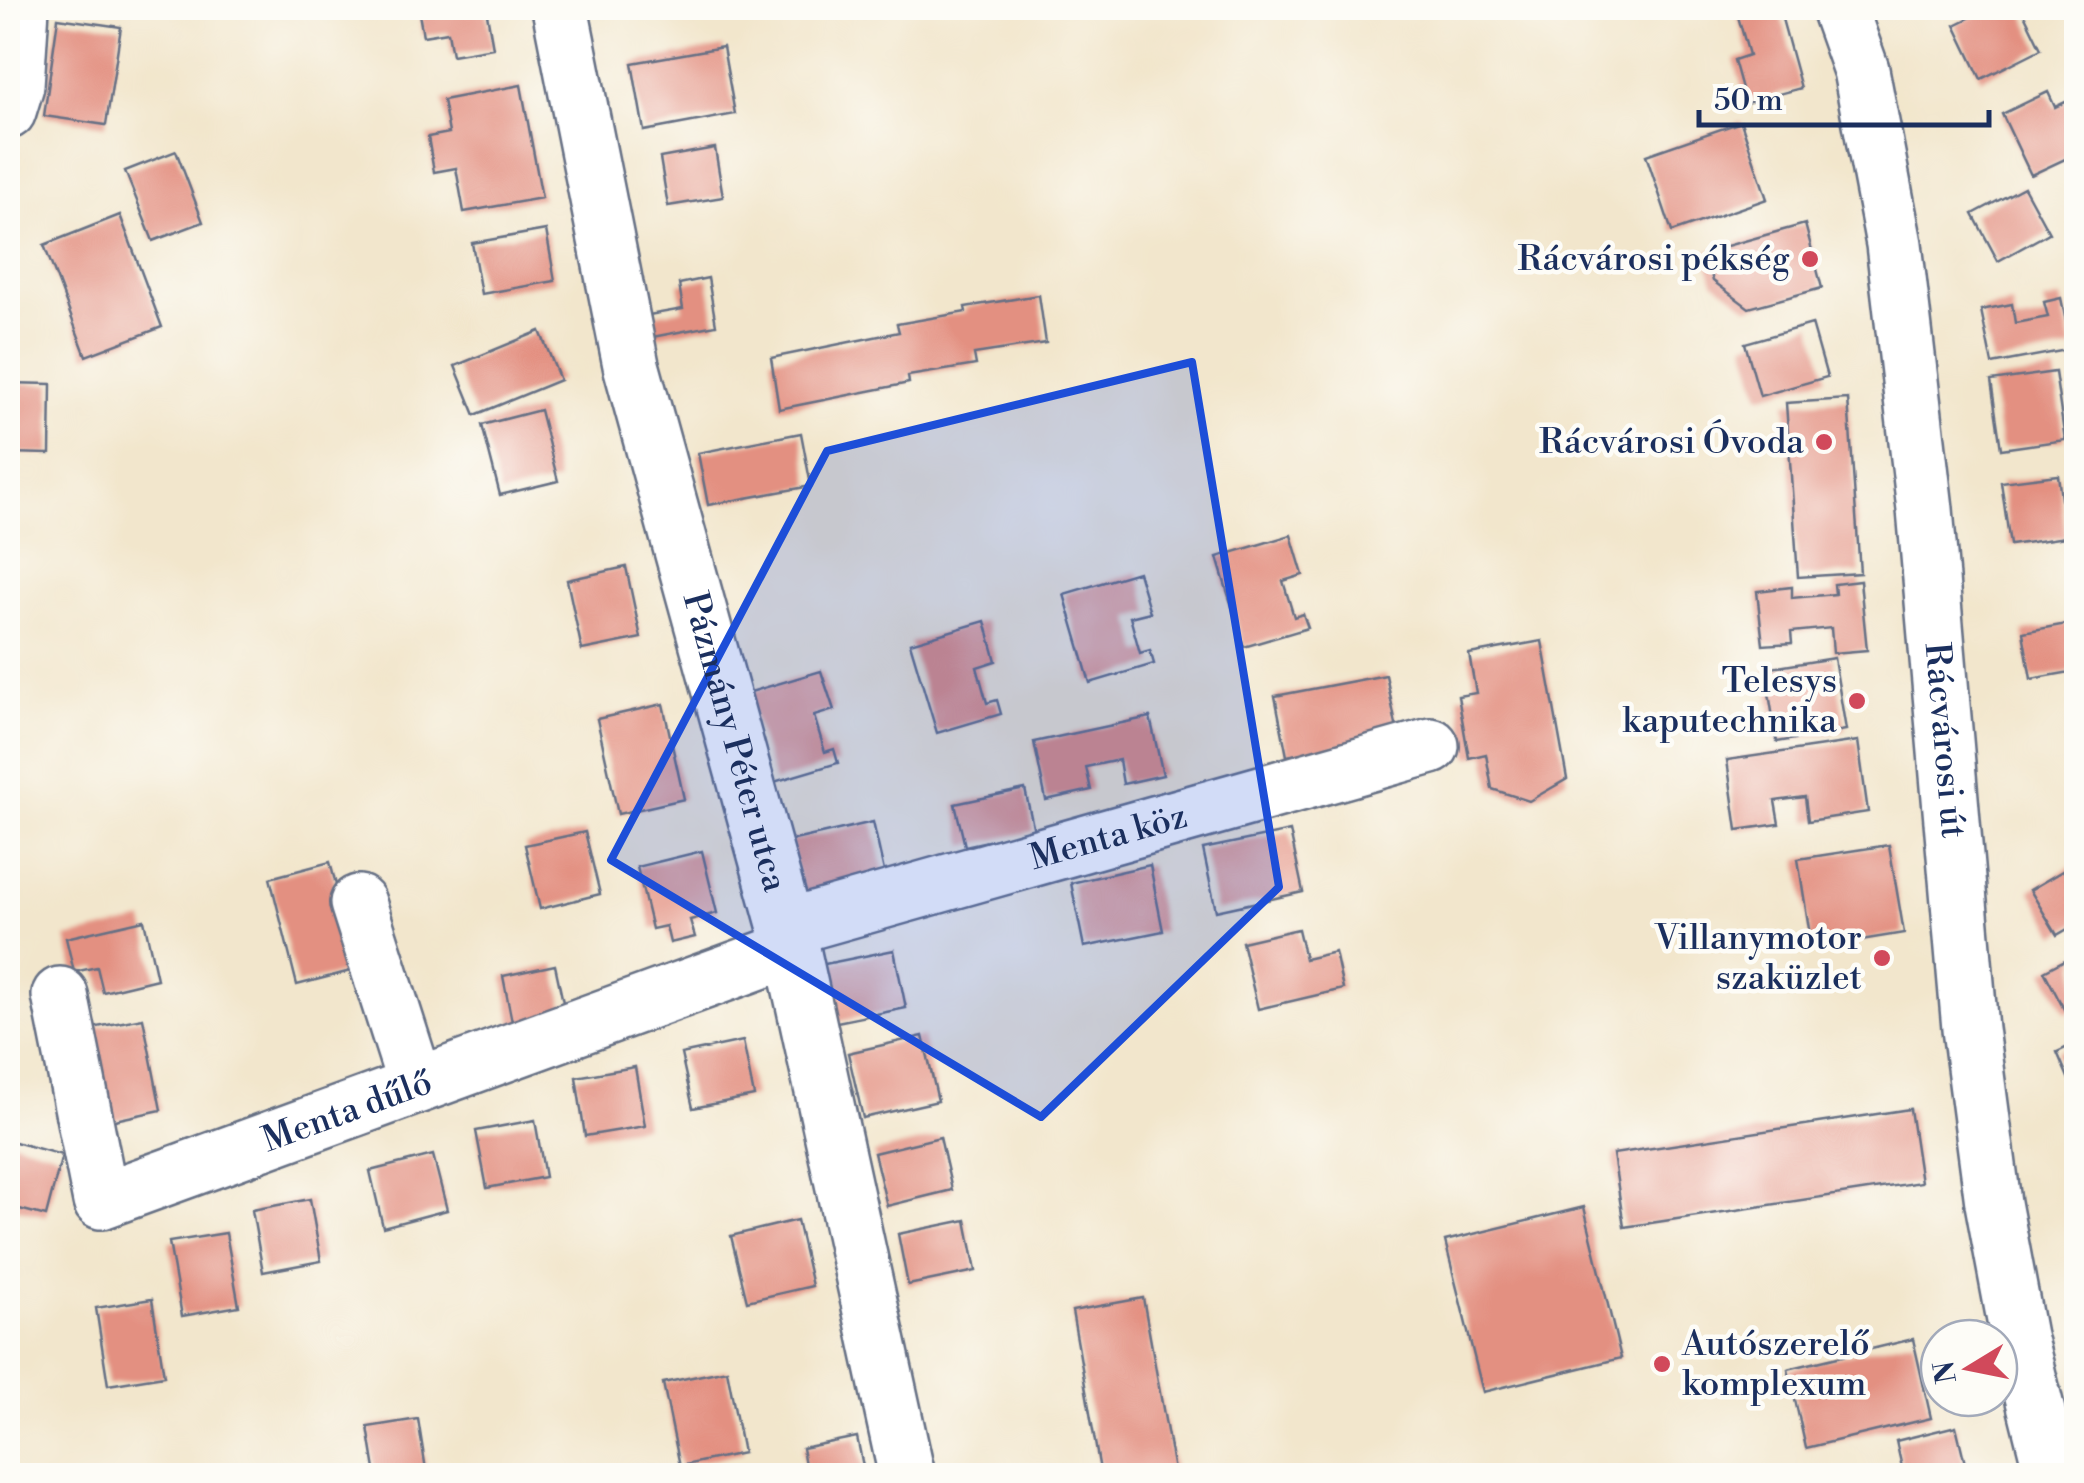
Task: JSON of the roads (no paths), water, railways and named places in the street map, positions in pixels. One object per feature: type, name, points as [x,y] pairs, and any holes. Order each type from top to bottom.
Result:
[{"type":"street","points":[[8,111],[16,85],[21,8]]},
{"type":"street","name":"Pázmány Péter utca","points":[[560,8],[631,365],[789,938],[907,1476]]},
{"type":"street","name":"Rácvárosi út","points":[[1838,8],[1861,70],[1894,244],[1925,509],[1970,1030],[2007,1279],[2053,1476]]},
{"type":"street","name":"Menta köz","points":[[789,938],[1431,746]]},
{"type":"street","points":[[358,903],[416,1085]]},
{"type":"street","name":"Menta dűlő","points":[[60,994],[101,1201],[416,1085],[789,938]]},
{"type":"place","name":"Rácvárosi pékség","points":[[1810,259]]},
{"type":"place","name":"Rácvárosi Óvoda","points":[[1824,442]]},
{"type":"place","name":"Telesys kaputechnika","points":[[1857,701]]},
{"type":"place","name":"Villanymotor szaküzlet","points":[[1882,958]]},
{"type":"place","name":"Autószerelő komplexum","points":[[1662,1364]]}]
